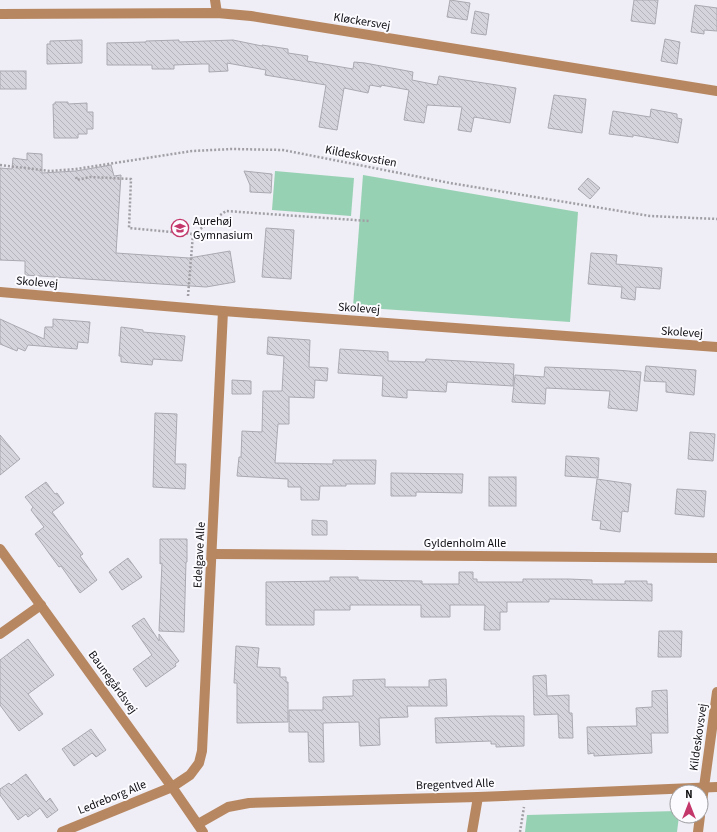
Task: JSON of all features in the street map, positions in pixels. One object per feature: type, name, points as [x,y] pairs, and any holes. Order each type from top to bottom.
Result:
[{"type":"street","points":[[214,0],[216,13]]},
{"type":"street","name":"Kløckersvej","points":[[0,14],[216,13],[251,16],[717,91]]},
{"type":"street","name":"Skolevej","points":[[0,292],[223,311],[717,347]]},
{"type":"street","name":"Edelgave Alle","points":[[172,787],[190,775],[199,763],[202,751],[223,311]]},
{"type":"street","name":"Baunegårdsvej","points":[[0,549],[201,828]]},
{"type":"street","name":"Gyldenholm Alle","points":[[212,554],[717,558]]},
{"type":"street","points":[[0,634],[41,605]]},
{"type":"street","name":"Kildeskovsvej","points":[[705,784],[717,692]]},
{"type":"street","name":"Ledreborg Alle","points":[[62,832],[172,787]]},
{"type":"street","name":"Bregentved Alle","points":[[201,828],[228,807],[249,803],[478,797],[669,789]]},
{"type":"street","points":[[472,832],[478,797]]},
{"type":"path","name":"Kildeskovstien","points":[[0,165],[50,171],[76,170],[192,151],[232,149],[283,150],[450,183],[650,216],[717,218]]},
{"type":"path","points":[[76,177],[76,180],[90,177],[131,179],[129,228],[193,234],[226,211],[369,221]]},
{"type":"path","points":[[187,308],[193,234]]},
{"type":"path","points":[[520,832],[525,795]]},
{"type":"green space","points":[[275,171],[354,178],[351,216],[272,210]]},
{"type":"green space","points":[[363,175],[578,212],[570,322],[353,307]]},
{"type":"green space","points":[[669,811],[669,824],[678,824],[677,832],[525,832],[527,815]]},
{"type":"building","points":[[450,0],[470,3],[467,20],[447,17]]},
{"type":"building","points":[[634,0],[658,0],[655,24],[631,21]]},
{"type":"building","points":[[695,5],[717,8],[717,31],[704,30],[704,34],[691,32]]},
{"type":"building","points":[[475,11],[489,14],[486,35],[471,33]]},
{"type":"building","points":[[665,39],[680,42],[677,64],[661,61]]},
{"type":"building","points":[[82,40],[82,63],[47,64],[47,44],[50,44],[50,41]]},
{"type":"building","points":[[179,40],[179,42],[233,40],[262,46],[288,49],[288,53],[308,56],[307,61],[353,69],[354,62],[365,63],[413,72],[412,80],[437,85],[439,76],[516,88],[510,123],[474,117],[471,132],[458,130],[462,107],[427,105],[424,123],[404,120],[409,90],[381,85],[381,87],[370,85],[368,93],[344,88],[337,130],[319,127],[326,85],[265,75],[266,70],[227,63],[228,71],[209,72],[209,64],[174,65],[174,69],[152,69],[152,65],[107,65],[107,43]]},
{"type":"building","points":[[0,71],[26,71],[26,89],[0,89]]},
{"type":"building","points":[[554,95],[586,99],[582,133],[548,128]]},
{"type":"building","points":[[55,102],[68,102],[68,104],[87,103],[87,112],[93,112],[93,129],[87,129],[87,134],[78,134],[78,138],[54,138],[53,104],[55,104]]},
{"type":"building","points":[[651,109],[677,114],[677,118],[682,119],[678,143],[633,135],[633,137],[609,134],[613,111],[650,117]]},
{"type":"building","points":[[27,153],[42,154],[42,173],[76,171],[111,165],[114,176],[121,175],[116,253],[189,258],[230,251],[235,282],[206,287],[25,275],[25,261],[0,260],[0,168],[12,169],[13,158],[27,160]]},
{"type":"building","points":[[244,171],[272,174],[271,193],[250,192],[250,185]]},
{"type":"building","points":[[588,178],[600,188],[590,199],[578,189]]},
{"type":"building","points":[[266,228],[294,230],[291,279],[262,277]]},
{"type":"building","points":[[591,253],[617,255],[616,264],[662,268],[660,289],[636,287],[635,300],[621,298],[622,287],[588,284]]},
{"type":"building","points":[[0,319],[44,339],[45,327],[53,327],[53,319],[90,322],[88,343],[78,342],[77,349],[28,345],[25,351],[18,348],[17,351],[0,344]]},
{"type":"building","points":[[121,327],[143,330],[143,332],[185,336],[182,361],[153,359],[152,365],[121,362],[121,356],[119,356]]},
{"type":"building","points":[[268,337],[310,340],[309,367],[328,368],[327,381],[315,380],[314,398],[289,397],[289,424],[278,424],[275,463],[333,464],[333,460],[376,460],[375,484],[320,486],[319,500],[301,500],[301,487],[288,487],[288,479],[237,476],[239,457],[241,457],[242,431],[262,432],[263,391],[282,391],[284,356],[267,354]]},
{"type":"building","points":[[340,349],[388,352],[388,361],[425,362],[426,359],[514,364],[513,386],[447,382],[446,392],[407,390],[407,398],[382,396],[383,376],[338,373]]},
{"type":"building","points":[[646,366],[696,370],[694,395],[666,392],[666,382],[644,381]]},
{"type":"building","points":[[545,367],[641,372],[637,411],[608,408],[610,391],[546,388],[545,404],[512,402],[515,375],[544,377]]},
{"type":"building","points":[[232,380],[251,381],[251,394],[232,394]]},
{"type":"building","points":[[155,413],[177,414],[175,464],[186,464],[185,489],[153,487]]},
{"type":"building","points":[[690,432],[715,434],[713,461],[688,459]]},
{"type":"building","points":[[0,435],[20,459],[0,475]]},
{"type":"building","points":[[566,456],[599,458],[598,478],[565,476]]},
{"type":"building","points":[[391,473],[463,474],[462,493],[416,492],[416,496],[391,496]]},
{"type":"building","points":[[489,477],[516,477],[516,506],[489,506]]},
{"type":"building","points":[[597,479],[631,484],[628,512],[622,511],[620,532],[600,529],[601,521],[592,520]]},
{"type":"building","points":[[46,482],[64,503],[52,512],[83,554],[80,556],[97,580],[80,593],[61,566],[59,567],[35,534],[44,527],[31,510],[33,507],[25,497]]},
{"type":"building","points":[[677,489],[706,491],[704,517],[675,514]]},
{"type":"building","points":[[312,520],[327,521],[327,535],[312,535]]},
{"type":"building","points":[[160,539],[187,539],[184,632],[159,631],[162,563],[160,564]]},
{"type":"building","points":[[128,558],[142,577],[122,590],[109,572]]},
{"type":"building","points":[[459,572],[473,572],[473,579],[477,579],[477,582],[523,582],[523,579],[569,579],[592,580],[592,584],[625,584],[625,581],[647,581],[647,584],[652,584],[652,601],[549,599],[549,602],[507,602],[507,612],[500,612],[500,630],[484,630],[485,605],[450,605],[450,617],[421,617],[421,605],[350,605],[350,610],[314,610],[314,625],[266,625],[266,582],[330,581],[330,577],[358,577],[358,580],[422,581],[422,584],[459,584]]},
{"type":"building","points":[[144,618],[159,641],[159,634],[179,661],[175,664],[176,666],[146,687],[133,669],[152,655],[132,626]]},
{"type":"building","points":[[659,631],[682,631],[681,657],[658,657]]},
{"type":"building","points":[[28,639],[54,675],[28,694],[43,714],[19,731],[0,705],[0,660]]},
{"type":"building","points":[[236,646],[259,648],[257,667],[280,668],[280,677],[286,677],[286,682],[288,682],[288,722],[237,723],[237,683],[234,683]]},
{"type":"building","points":[[546,675],[547,696],[569,695],[569,713],[572,713],[573,738],[559,738],[558,714],[534,715],[533,676]]},
{"type":"building","points":[[385,679],[385,687],[429,687],[429,680],[446,679],[447,706],[407,706],[408,717],[379,718],[380,745],[360,746],[359,722],[323,723],[324,762],[309,762],[308,732],[289,732],[289,710],[323,710],[323,697],[353,696],[353,680]]},
{"type":"building","points":[[667,690],[668,733],[651,733],[652,753],[594,756],[594,753],[588,754],[587,727],[637,726],[636,708],[652,707],[652,691]]},
{"type":"building","points":[[524,716],[524,746],[496,747],[496,744],[491,744],[491,741],[436,743],[435,718]]},
{"type":"building","points":[[91,729],[106,750],[96,757],[92,753],[74,766],[62,749]]},
{"type":"building","points":[[26,774],[46,802],[50,798],[58,810],[47,818],[40,808],[28,817],[26,814],[18,820],[0,795],[0,789],[9,783],[11,785]]},
{"type":"place","name":"Aurehøj Gymnasium","points":[[180,228]]}]
